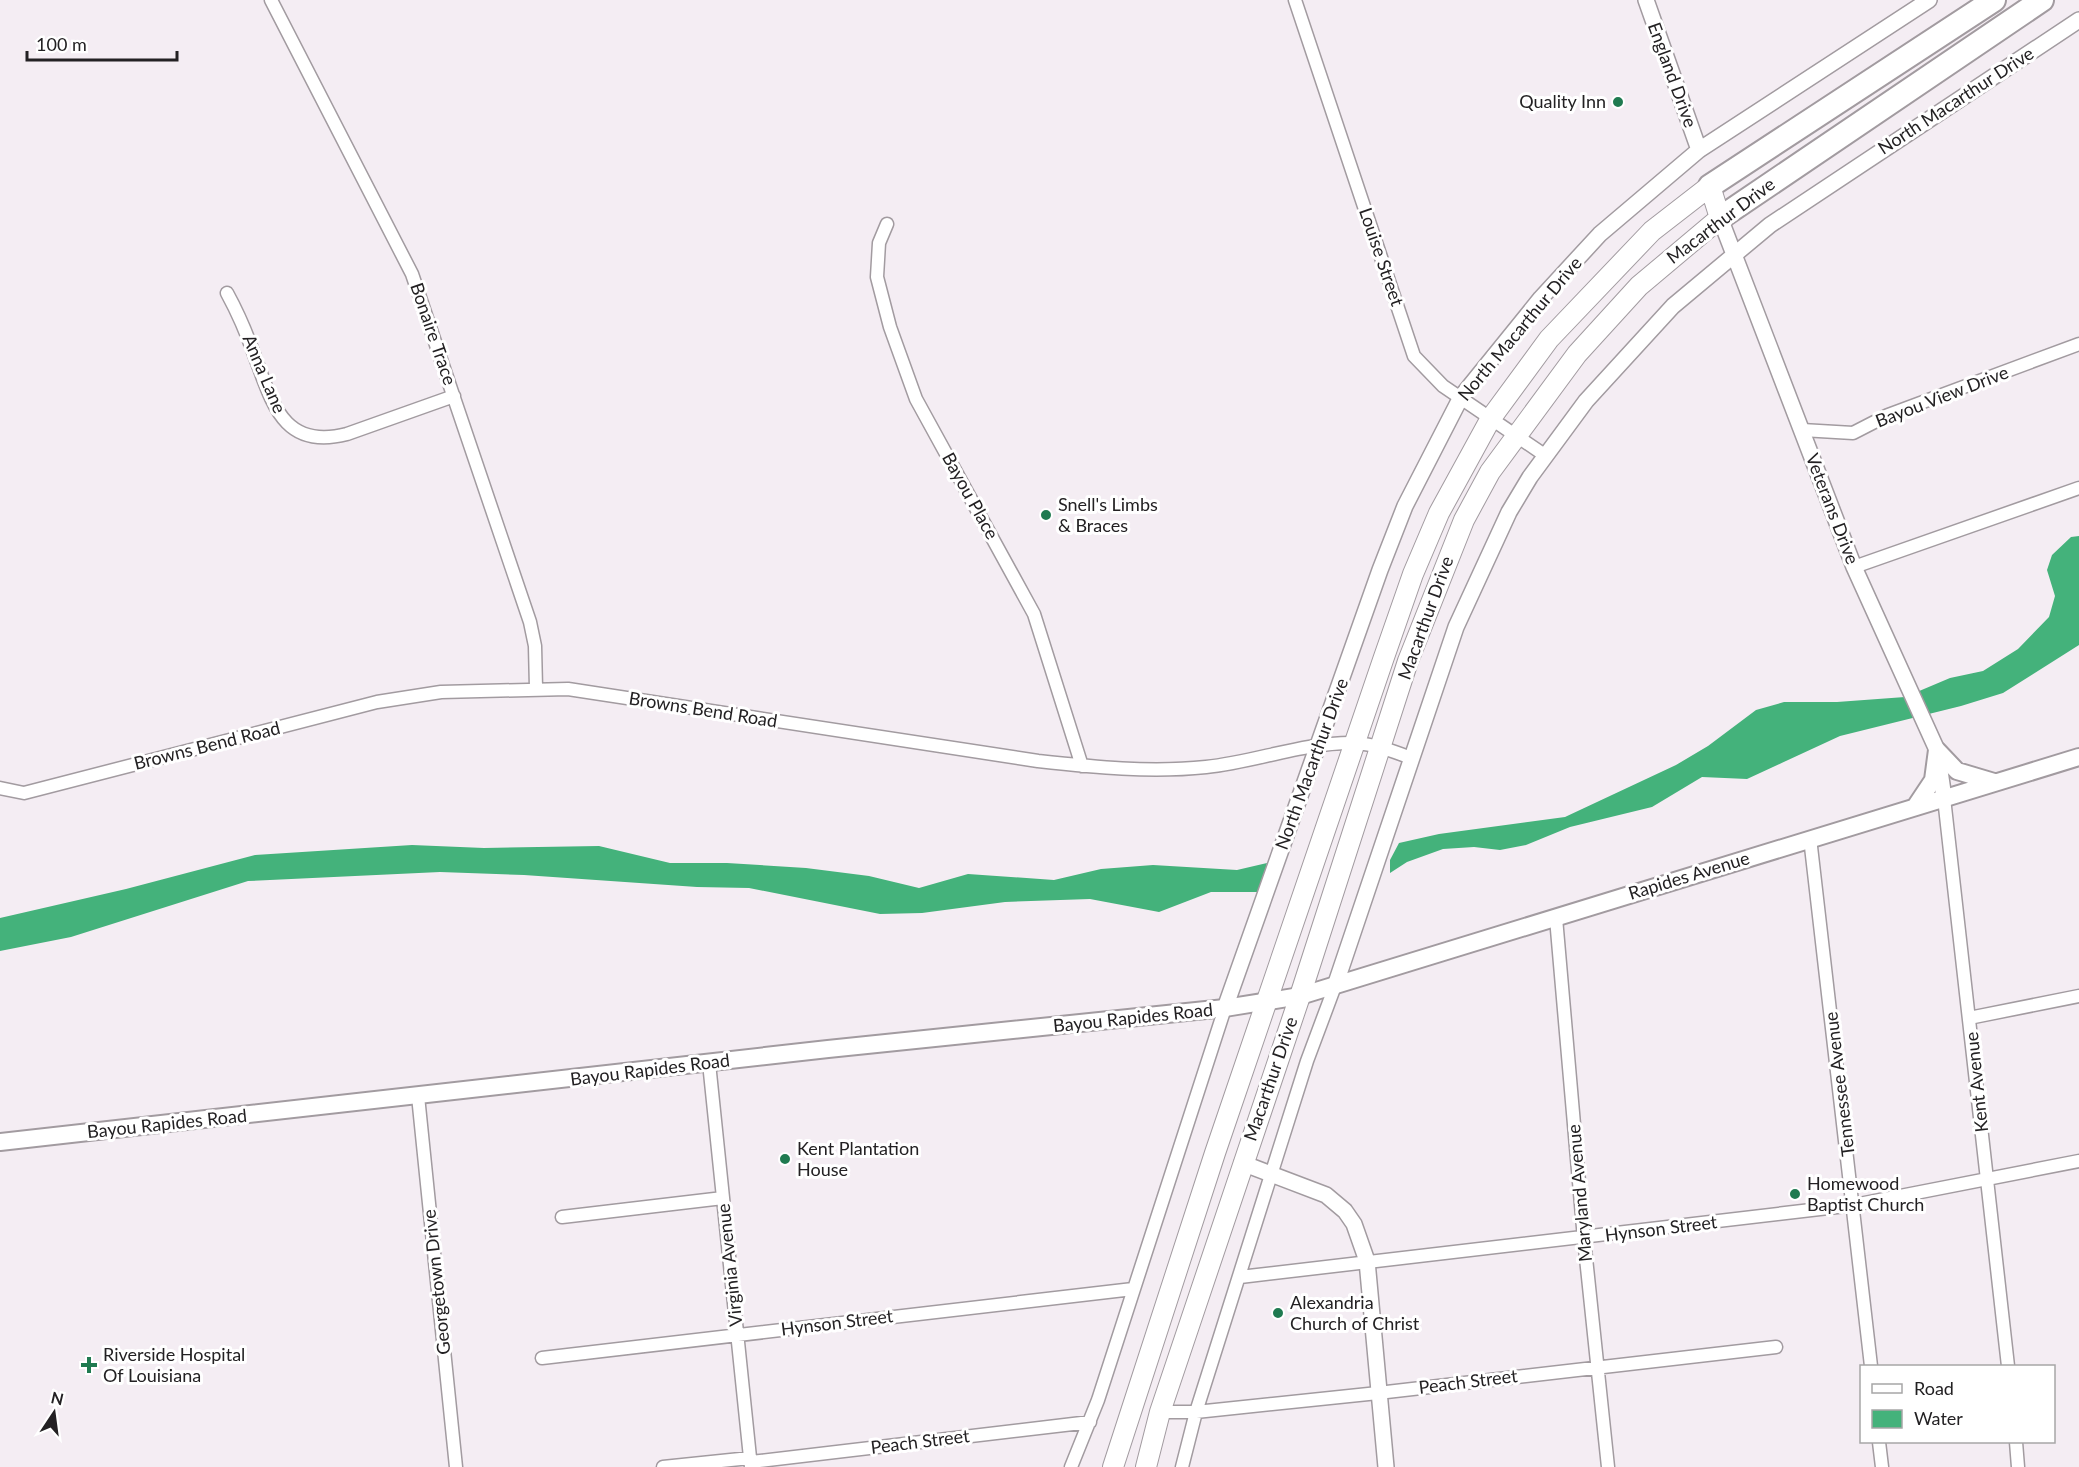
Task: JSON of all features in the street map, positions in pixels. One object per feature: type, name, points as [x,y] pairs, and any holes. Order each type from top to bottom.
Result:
[{"type":"highway","name":"Macarthur Drive","points":[[1113,1467],[1215,1153],[1413,574],[1439,513],[1491,418],[1549,339],[1652,231],[1710,186],[1994,0]]},
{"type":"highway","name":"Macarthur Drive","points":[[1146,1467],[1160,1412],[1300,996],[1408,661],[1459,531],[1490,472],[1515,436],[1606,320],[1661,266],[1720,218],[2042,0]]},
{"type":"highway","points":[[1710,186],[1720,218]]},
{"type":"highway","points":[[1215,1153],[1242,1163]]},
{"type":"highway","points":[[1105,1467],[1142,1380]]},
{"type":"main road","points":[[1935,746],[1957,771],[1994,783]]},
{"type":"main road","points":[[1915,807],[1933,780],[1935,746]]},
{"type":"main road","name":"Rapides Avenue","points":[[1300,996],[2079,757]]},
{"type":"main road","name":"Bayou Rapides Road","points":[[0,1142],[1225,1008],[1300,996]]},
{"type":"street","name":"Bonaire Trace","points":[[271,0],[412,274],[531,622],[536,646],[536,688]]},
{"type":"street","name":"Louise Street","points":[[1295,0],[1414,356],[1431,376],[1545,456]]},
{"type":"street","name":"England Drive","points":[[1646,0],[1699,150]]},
{"type":"street","name":"North Macarthur Drive","points":[[1225,1008],[1405,506],[1461,398],[1541,298],[1600,234],[1699,150],[1929,0]]},
{"type":"street","name":"North Macarthur Drive","points":[[1335,986],[1456,627],[1480,571],[1509,512],[1545,456],[1586,401],[1644,334],[1734,253],[1803,202],[2079,20]]},
{"type":"street","name":"Veterans Drive","points":[[1720,218],[1854,567],[1935,746],[1944,798]]},
{"type":"street","name":"Bayou Place","points":[[887,224],[879,243],[877,277],[890,327],[915,399],[1034,614],[1082,766]]},
{"type":"street","name":"Anna Lane","points":[[227,293],[248,338],[272,404],[280,418],[308,436],[329,439],[454,396]]},
{"type":"street","name":"Bayou View Drive","points":[[1802,430],[1853,433],[1888,415],[2079,344]]},
{"type":"street","points":[[1854,567],[2079,488]]},
{"type":"street","name":"Browns Bend Road","points":[[0,788],[24,793],[377,702],[441,692],[536,688],[568,689],[1082,766],[1168,770],[1209,767],[1321,744],[1356,743],[1381,747],[1411,758]]},
{"type":"street","name":"Kent Avenue","points":[[1944,798],[2008,1365]]},
{"type":"street","name":"Tennessee Avenue","points":[[1810,838],[1871,1365]]},
{"type":"street","name":"Maryland Avenue","points":[[1556,918],[1596,1368],[1608,1467]]},
{"type":"street","name":"Macarthur Drive","points":[[1182,1467],[1196,1412],[1307,1061],[1335,986]]},
{"type":"street","points":[[1969,1018],[2079,996]]},
{"type":"street","points":[[1071,1467],[1090,1422],[1225,1008]]},
{"type":"street","name":"Virginia Avenue","points":[[709,1064],[751,1462]]},
{"type":"street","name":"Georgetown Drive","points":[[418,1096],[456,1467]]},
{"type":"street","name":"Hynson Street","points":[[1240,1277],[1368,1261],[1584,1239],[1854,1205],[2079,1161]]},
{"type":"street","points":[[1242,1163],[1315,1190],[1336,1203],[1354,1224],[1368,1261],[1386,1467]]},
{"type":"street","points":[[562,1217],[723,1198]]},
{"type":"street","name":"Hynson Street","points":[[542,1358],[1134,1289]]},
{"type":"street","name":"Peach Street","points":[[1160,1412],[1196,1412],[1378,1393],[1776,1347]]},
{"type":"street","name":"Peach Street","points":[[663,1467],[751,1462],[1090,1422]]},
{"type":"street","points":[[1879,1443],[1882,1467]]},
{"type":"street","points":[[2016,1443],[2018,1467]]},
{"type":"water","points":[[2079,536],[2079,645],[2003,693],[1961,706],[1840,736],[1747,779],[1702,777],[1652,807],[1570,827],[1526,845],[1500,850],[1474,847],[1443,849],[1407,862],[1390,873],[1390,860],[1399,843],[1439,834],[1565,817],[1676,765],[1708,746],[1756,710],[1784,702],[1837,702],[1905,697],[1950,678],[1983,671],[2018,649],[2049,617],[2055,596],[2047,570],[2052,555],[2071,537]]},
{"type":"water","points":[[412,845],[484,848],[599,846],[670,863],[727,863],[806,868],[869,876],[919,888],[968,874],[1054,880],[1101,869],[1153,865],[1237,870],[1267,863],[1260,892],[1211,892],[1159,912],[1090,899],[1005,902],[922,913],[880,914],[749,888],[440,872],[248,881],[71,937],[0,951],[0,918],[126,889],[255,855]]},
{"type":"place","name":"Quality Inn","points":[[1618,102]]},
{"type":"place","name":"Snell's Limbs & Braces","points":[[1046,515]]},
{"type":"place","name":"Kent Plantation House","points":[[785,1159]]},
{"type":"place","name":"Homewood Baptist Church","points":[[1795,1194]]},
{"type":"place","name":"Alexandria Church of Christ","points":[[1278,1313]]},
{"type":"place","name":"Riverside Hospital Of Louisiana","points":[[89,1365]]}]
